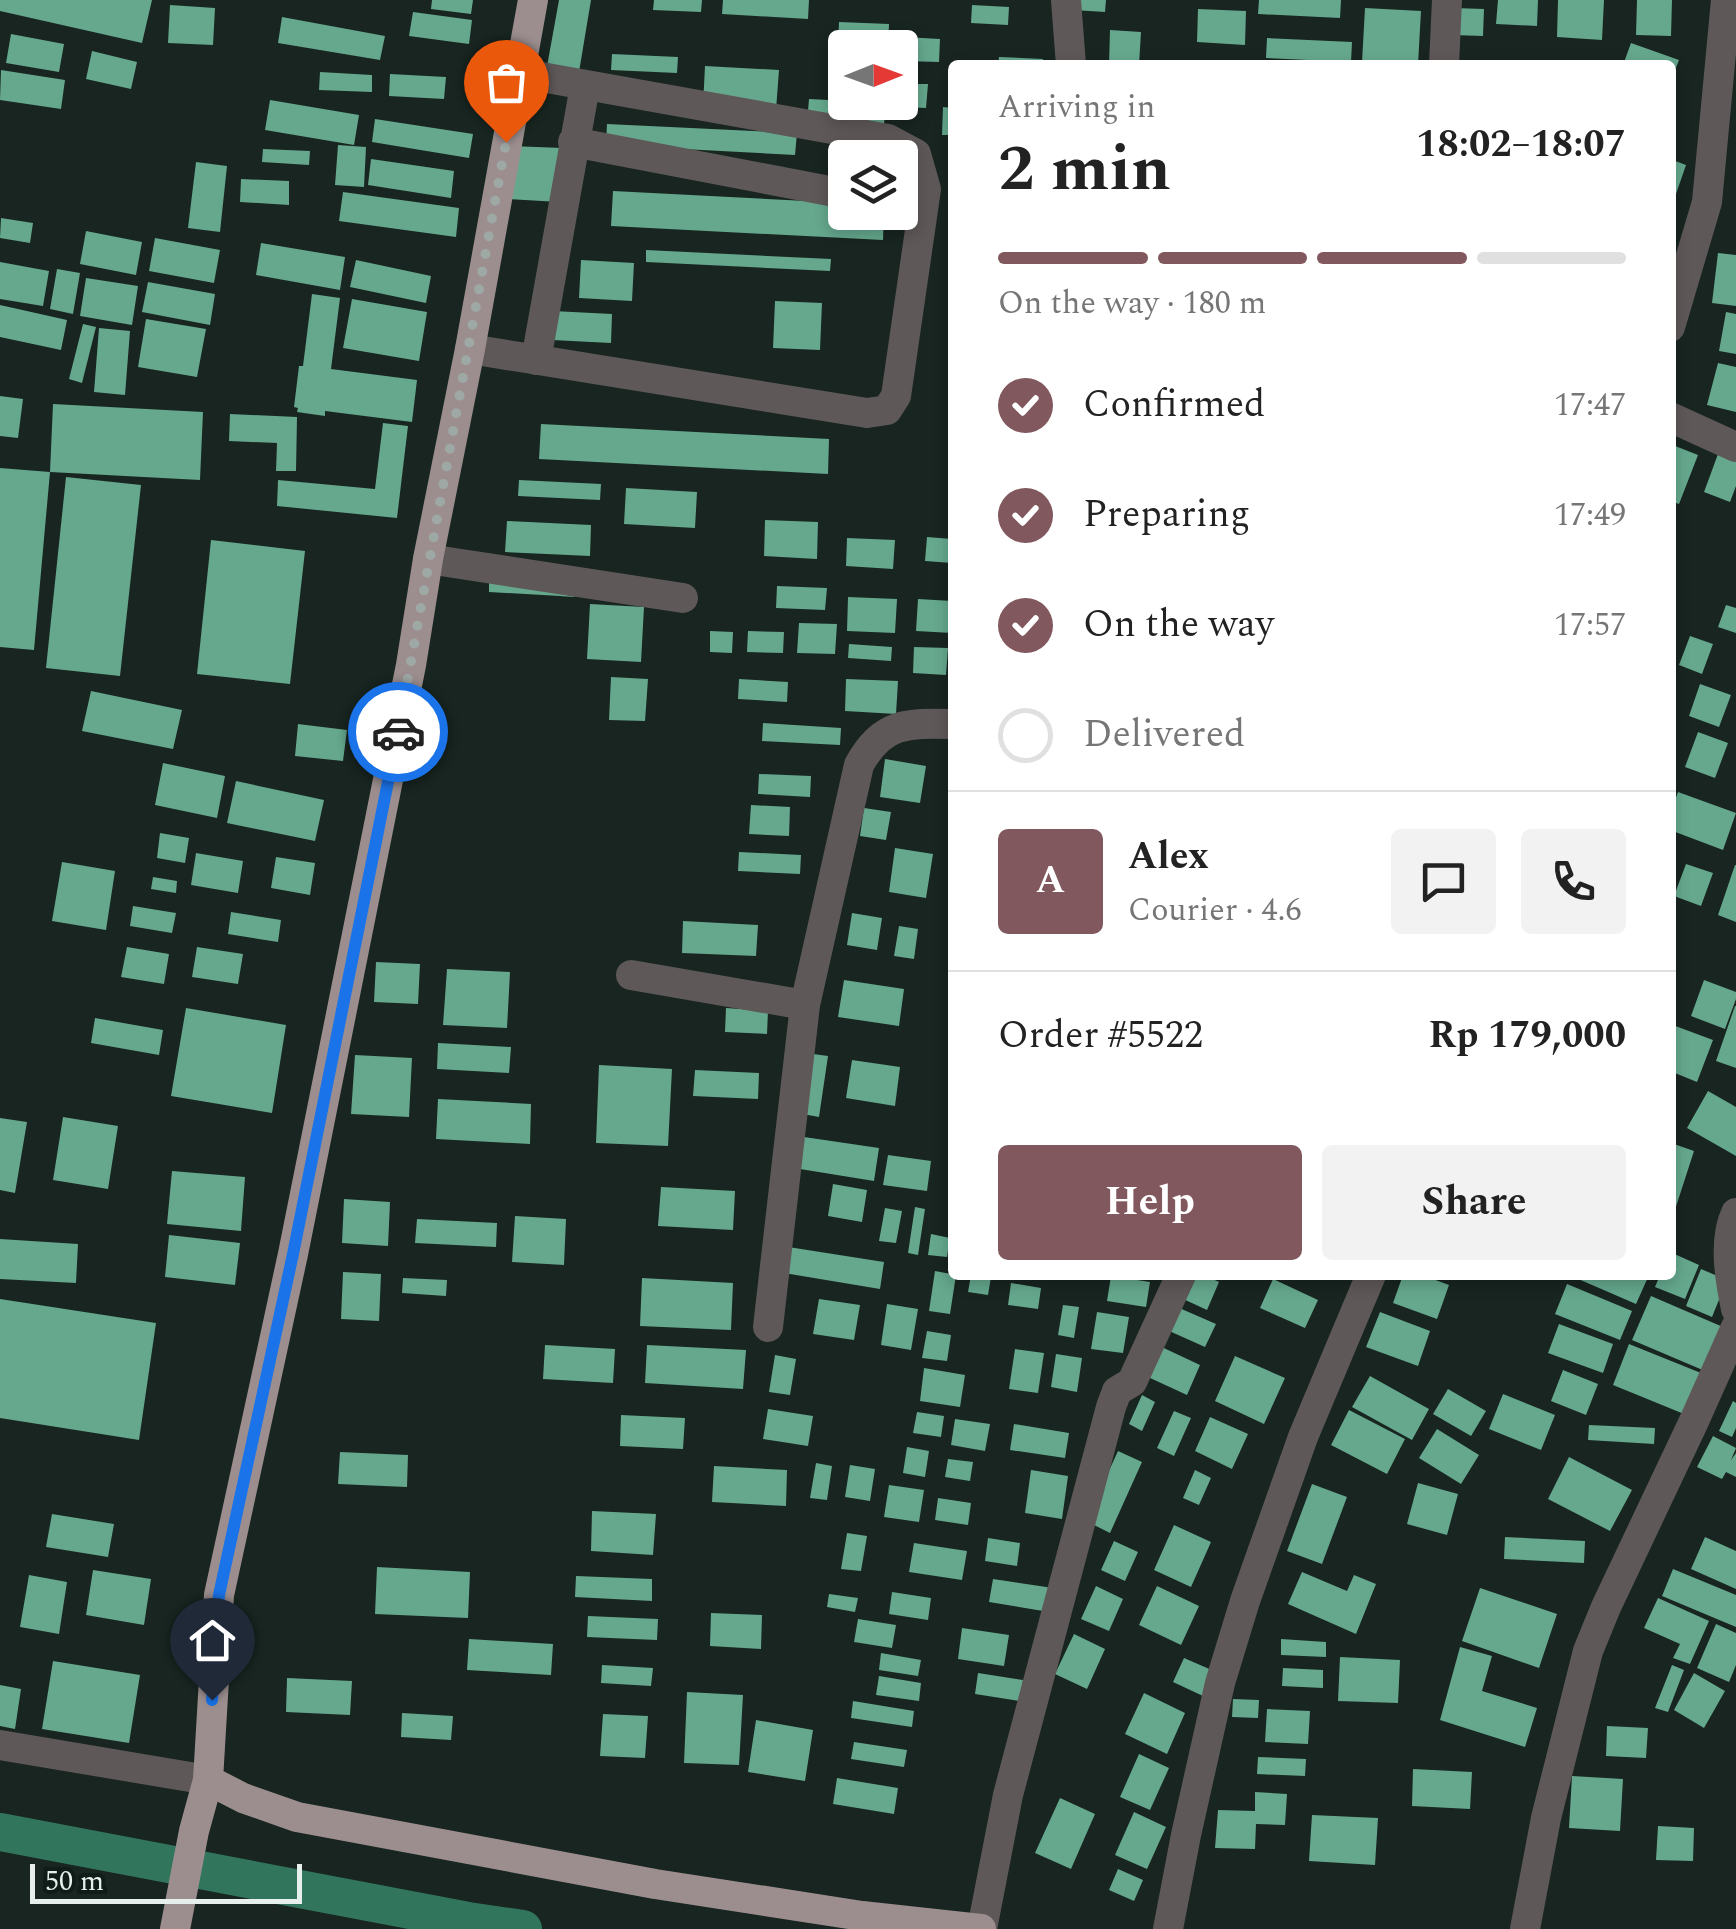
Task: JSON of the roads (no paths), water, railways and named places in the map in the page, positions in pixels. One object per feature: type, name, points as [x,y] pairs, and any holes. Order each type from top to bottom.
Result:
[{"type":"main road","points":[[175,1929],[208,1780],[219,1595],[293,1254],[412,665],[428,559],[533,0]]},
{"type":"main road","points":[[208,1780],[243,1798],[297,1817],[656,1884],[862,1916],[982,1929]]},
{"type":"street","points":[[1066,0],[1071,60]]},
{"type":"street","points":[[1444,60],[1447,0]]},
{"type":"street","points":[[1676,306],[1706,202],[1726,0]]},
{"type":"street","points":[[519,74],[890,140]]},
{"type":"street","points":[[536,360],[585,86]]},
{"type":"street","points":[[573,142],[828,191]]},
{"type":"street","points":[[918,161],[926,189],[918,199]]},
{"type":"street","points":[[470,350],[868,413],[886,410],[896,396],[910,230]]},
{"type":"street","points":[[1676,420],[1736,447]]},
{"type":"street","points":[[428,559],[683,598]]},
{"type":"street","points":[[768,1327],[804,1004],[858,765],[872,744],[890,730],[948,724]]},
{"type":"street","points":[[631,975],[804,1004]]},
{"type":"street","points":[[1736,1213],[1728,1245],[1736,1308]]},
{"type":"street","points":[[982,1929],[1008,1795],[1110,1406],[1118,1392],[1132,1382],[1180,1280]]},
{"type":"street","points":[[1168,1929],[1220,1683],[1245,1601],[1302,1437],[1368,1280]]},
{"type":"street","points":[[1524,1929],[1546,1818],[1588,1651],[1736,1327]]},
{"type":"street","points":[[0,1745],[208,1780]]},
{"type":"waterway","points":[[0,1832],[523,1929]]}]
